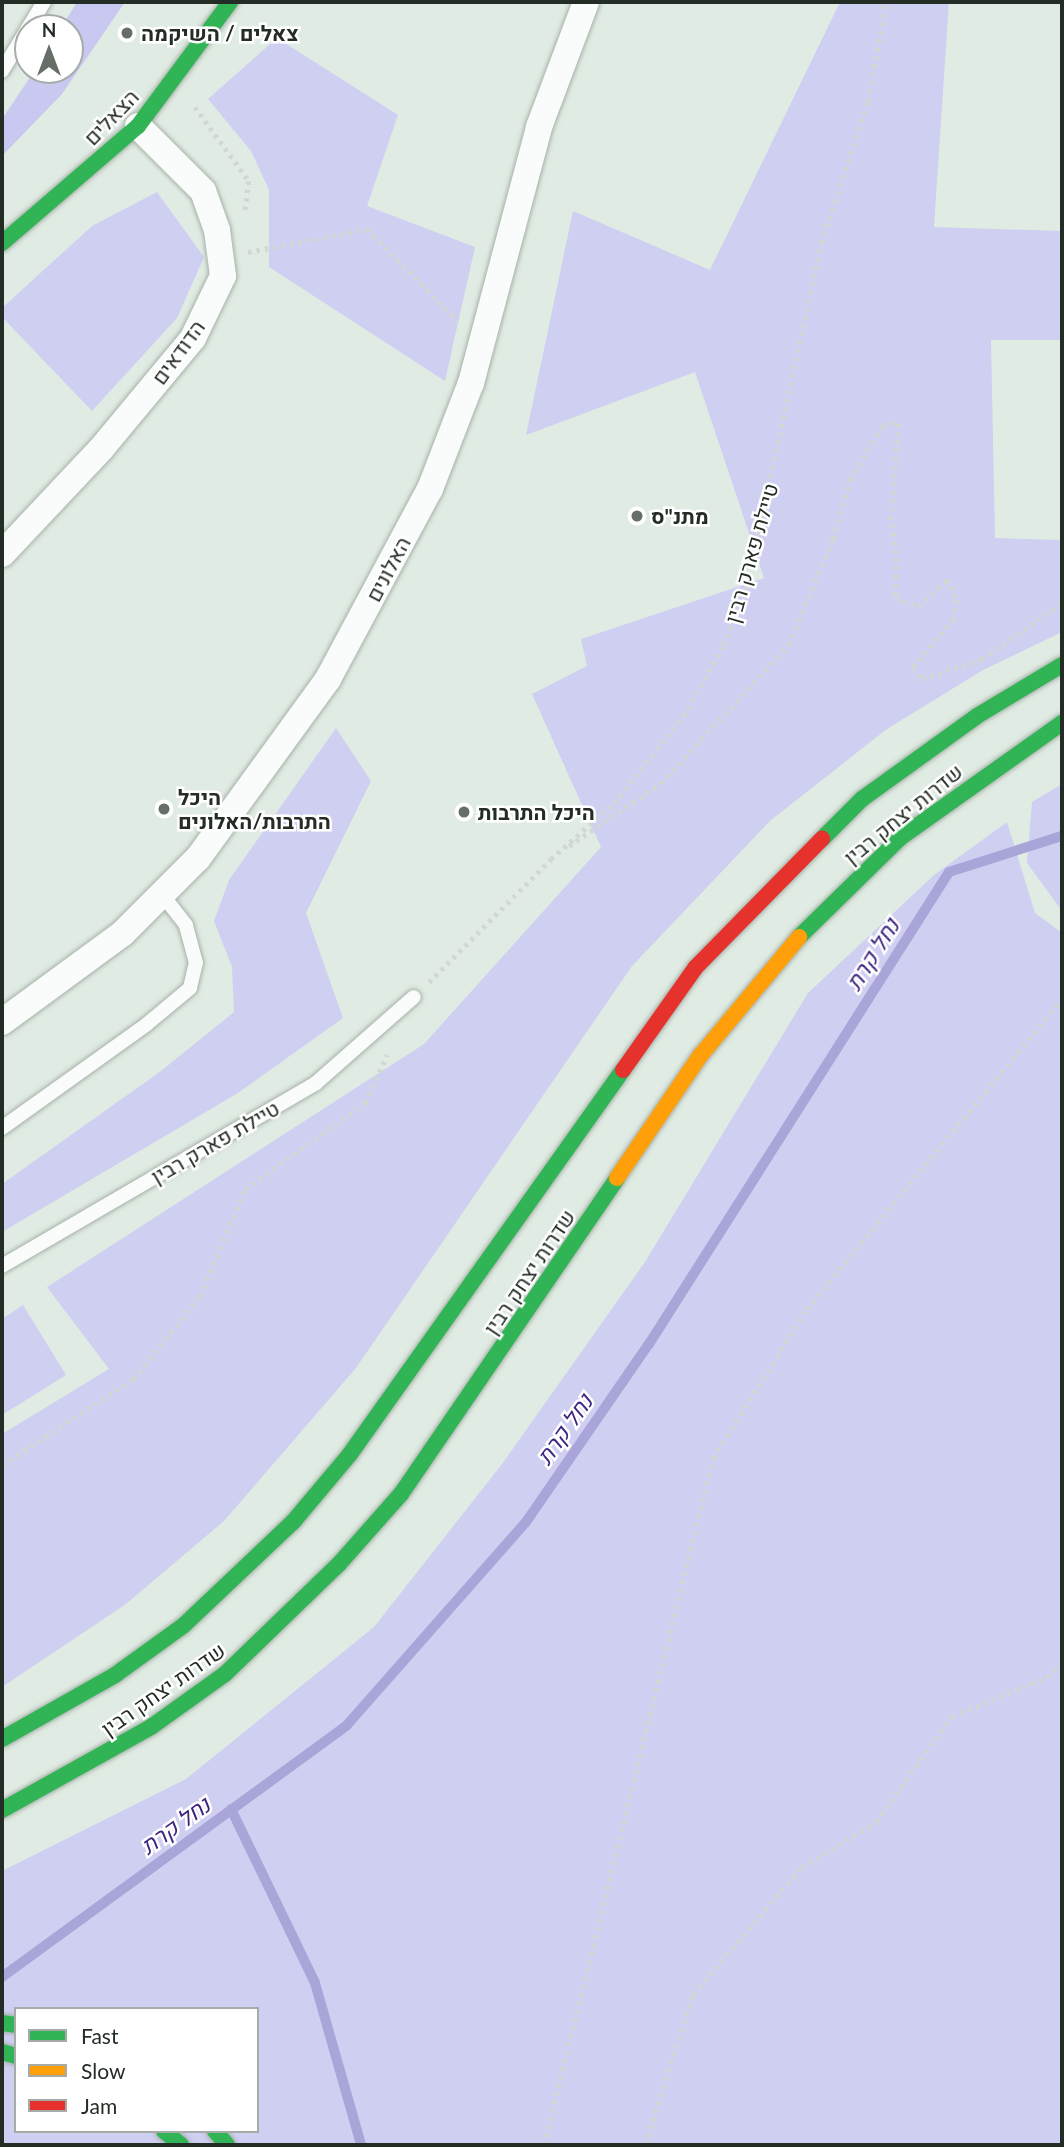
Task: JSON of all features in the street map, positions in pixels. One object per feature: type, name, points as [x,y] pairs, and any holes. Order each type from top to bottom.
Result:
[{"type":"main road","name":"הצאלים","points":[[2,243],[138,126],[230,2]]},
{"type":"main road","name":"שדרות יצחק רבין","points":[[2,1739],[115,1675],[184,1625],[293,1522],[350,1454],[696,967],[862,799],[976,716],[1062,665]]},
{"type":"main road","name":"שדרות יצחק רבין","points":[[2,1810],[150,1727],[225,1674],[339,1564],[401,1494],[470,1397],[700,1056],[792,944],[900,838],[1062,723]]},
{"type":"main road","points":[[166,2133],[181,2145]]},
{"type":"street","name":"האלונים","points":[[2,1022],[122,933],[198,858],[328,679],[430,489],[482,345],[539,127],[586,2]]},
{"type":"street","name":"הדודאים","points":[[2,554],[101,449],[193,338],[223,276],[217,230],[203,191],[138,126]]},
{"type":"lane","points":[[2,71],[44,2]]},
{"type":"lane","points":[[2,1128],[147,1024],[190,988],[196,963],[186,925],[162,894]]},
{"type":"lane","name":"טיילת פארק רבין","points":[[2,1266],[316,1083],[414,997]]},
{"type":"path","name":"טיילת פארק רבין","points":[[414,997],[551,859],[614,803],[683,716],[724,645],[747,585],[821,243],[868,101],[886,2]]},
{"type":"path","points":[[173,78],[249,181],[245,187],[245,226]]},
{"type":"path","points":[[245,239],[245,252],[367,229],[482,345]]},
{"type":"path","points":[[551,859],[661,783],[789,645],[834,539],[850,480],[883,424],[899,423],[891,516],[897,558],[895,599],[919,606],[948,579],[957,600],[954,619],[913,667],[922,679],[982,659],[1062,603]]},
{"type":"path","points":[[544,2145],[713,1458],[807,1309],[1059,1002]]},
{"type":"path","points":[[2,1465],[133,1378],[201,1296],[245,1189],[365,1103],[392,1044]]},
{"type":"path","points":[[645,2145],[693,1994],[802,1867],[876,1822],[952,1716],[1047,1677],[1062,1664]]},
{"type":"shaded area","points":[[77,2],[125,2],[84,62],[84,14],[70,14]]},
{"type":"shaded area","points":[[840,2],[949,2],[934,227],[1062,231],[1062,340],[991,340],[995,538],[1062,540],[1062,632],[983,670],[887,729],[771,820],[632,966],[356,1368],[224,1521],[126,1604],[2,1687],[2,1434],[109,1369],[47,1287],[424,1044],[601,847],[532,694],[587,666],[581,639],[764,578],[695,372],[526,435],[573,211],[710,270]]},
{"type":"shaded area","points":[[277,38],[398,115],[367,206],[475,247],[445,381],[269,267],[269,190],[251,151],[208,99]]},
{"type":"shaded area","points":[[26,84],[69,84],[2,156],[2,119]]},
{"type":"shaded area","points":[[157,192],[204,257],[177,318],[92,411],[2,317],[2,308],[92,226]]},
{"type":"shaded area","points":[[336,728],[371,781],[306,913],[343,1018],[238,1093],[2,1232],[2,1184],[161,1071],[234,1012],[232,967],[214,921],[229,880]]},
{"type":"shaded area","points":[[1062,784],[1062,911],[1027,863],[1032,802]]},
{"type":"shaded area","points":[[1007,822],[1035,913],[1062,933],[1062,2145],[2,2145],[2,1871],[186,1779],[374,1627],[502,1464],[645,1262],[808,993],[934,875]]},
{"type":"shaded area","points":[[23,1305],[66,1375],[2,1415],[2,1319]]},
{"type":"waterway","name":"נחל קרת","points":[[2,1977],[347,1725],[526,1522],[649,1344],[949,872],[1062,836]]},
{"type":"waterway","points":[[231,1809],[315,1983],[361,2145]]},
{"type":"traffic: fast","points":[[2,243],[138,126],[230,2]]},
{"type":"traffic: fast","points":[[822,839],[862,799],[977,716],[1062,665]]},
{"type":"traffic: fast","points":[[799,937],[900,838],[1062,723]]},
{"type":"traffic: fast","points":[[2,1739],[115,1675],[184,1625],[293,1522],[350,1454],[623,1070]]},
{"type":"traffic: fast","points":[[2,1810],[151,1727],[225,1674],[339,1564],[401,1494],[617,1178]]},
{"type":"traffic: fast","points":[[2,2023],[14,2025]]},
{"type":"traffic: fast","points":[[2,2052],[14,2055]]},
{"type":"traffic: fast","points":[[166,2133],[181,2145]]},
{"type":"traffic: fast","points":[[217,2133],[227,2145]]},
{"type":"traffic: slow","points":[[617,1178],[700,1056],[799,937]]},
{"type":"traffic: jam","points":[[623,1070],[696,967],[822,839]]},
{"type":"place","name":"צאלים / השיקמה","points":[[127,33]]},
{"type":"place","name":"מתנ\"ס","points":[[637,516]]},
{"type":"place","name":"היכל התרבות/האלונים","points":[[164,809]]},
{"type":"place","name":"היכל התרבות","points":[[464,812]]}]
